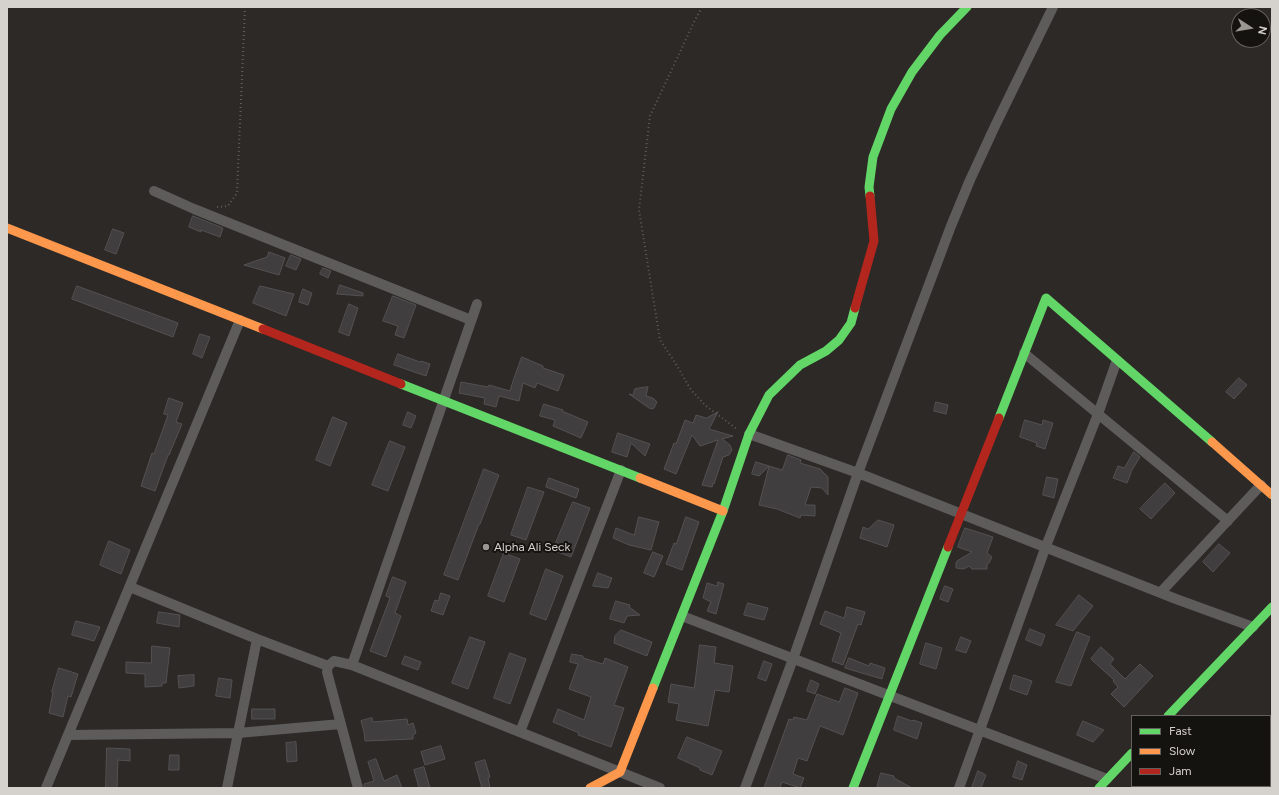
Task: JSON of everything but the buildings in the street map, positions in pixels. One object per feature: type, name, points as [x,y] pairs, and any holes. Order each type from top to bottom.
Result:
[{"type":"street","points":[[590,788],[620,772],[723,510],[750,434],[769,395],[800,365],[826,351],[838,340],[851,323],[874,241],[869,187],[873,157],[888,115],[912,72],[940,35],[966,7]]},
{"type":"street","points":[[745,788],[793,659],[858,473],[951,226],[995,126],[1054,7]]},
{"type":"street","points":[[154,191],[194,209],[471,320]]},
{"type":"street","points":[[7,228],[723,510]]},
{"type":"street","points":[[853,788],[1046,298],[1272,495]]},
{"type":"street","points":[[352,665],[477,304]]},
{"type":"street","points":[[46,788],[240,320]]},
{"type":"street","points":[[1024,353],[1228,521]]},
{"type":"street","points":[[959,788],[1046,546],[1118,360]]},
{"type":"street","points":[[750,434],[858,473],[1253,627]]},
{"type":"street","points":[[520,732],[621,470]]},
{"type":"street","points":[[1161,592],[1261,485]]},
{"type":"street","points":[[130,587],[257,639],[328,666]]},
{"type":"street","points":[[1169,715],[1272,607]]},
{"type":"street","points":[[682,616],[1107,779]]},
{"type":"street","points":[[227,788],[257,639]]},
{"type":"street","points":[[358,788],[327,672],[328,666],[334,661],[352,665],[660,788]]},
{"type":"street","points":[[68,735],[238,733],[341,724]]},
{"type":"street","points":[[1099,788],[1131,754]]},
{"type":"path","points":[[214,207],[228,206],[237,193],[245,7]]},
{"type":"path","points":[[702,7],[650,116],[639,210],[660,340],[691,390],[706,406],[739,430],[750,434]]},
{"type":"traffic: fast","points":[[870,196],[869,187],[873,157],[891,109],[912,72],[940,35],[967,7]]},
{"type":"traffic: fast","points":[[999,418],[1046,298],[1212,442]]},
{"type":"traffic: fast","points":[[653,688],[723,511],[749,434],[769,395],[800,365],[826,351],[839,340],[851,323],[855,308]]},
{"type":"traffic: fast","points":[[401,384],[640,478]]},
{"type":"traffic: fast","points":[[853,788],[948,547]]},
{"type":"traffic: fast","points":[[1169,715],[1272,607]]},
{"type":"traffic: fast","points":[[1099,788],[1131,754]]},
{"type":"traffic: slow","points":[[7,228],[263,329]]},
{"type":"traffic: slow","points":[[1212,442],[1272,495]]},
{"type":"traffic: slow","points":[[640,478],[723,511]]},
{"type":"traffic: slow","points":[[590,788],[620,772],[653,688]]},
{"type":"traffic: jam","points":[[855,308],[874,241],[870,196]]},
{"type":"traffic: jam","points":[[263,329],[401,384]]},
{"type":"traffic: jam","points":[[948,547],[999,418]]},
{"type":"place","name":"Alpha Ali Seck","points":[[486,547]]}]
